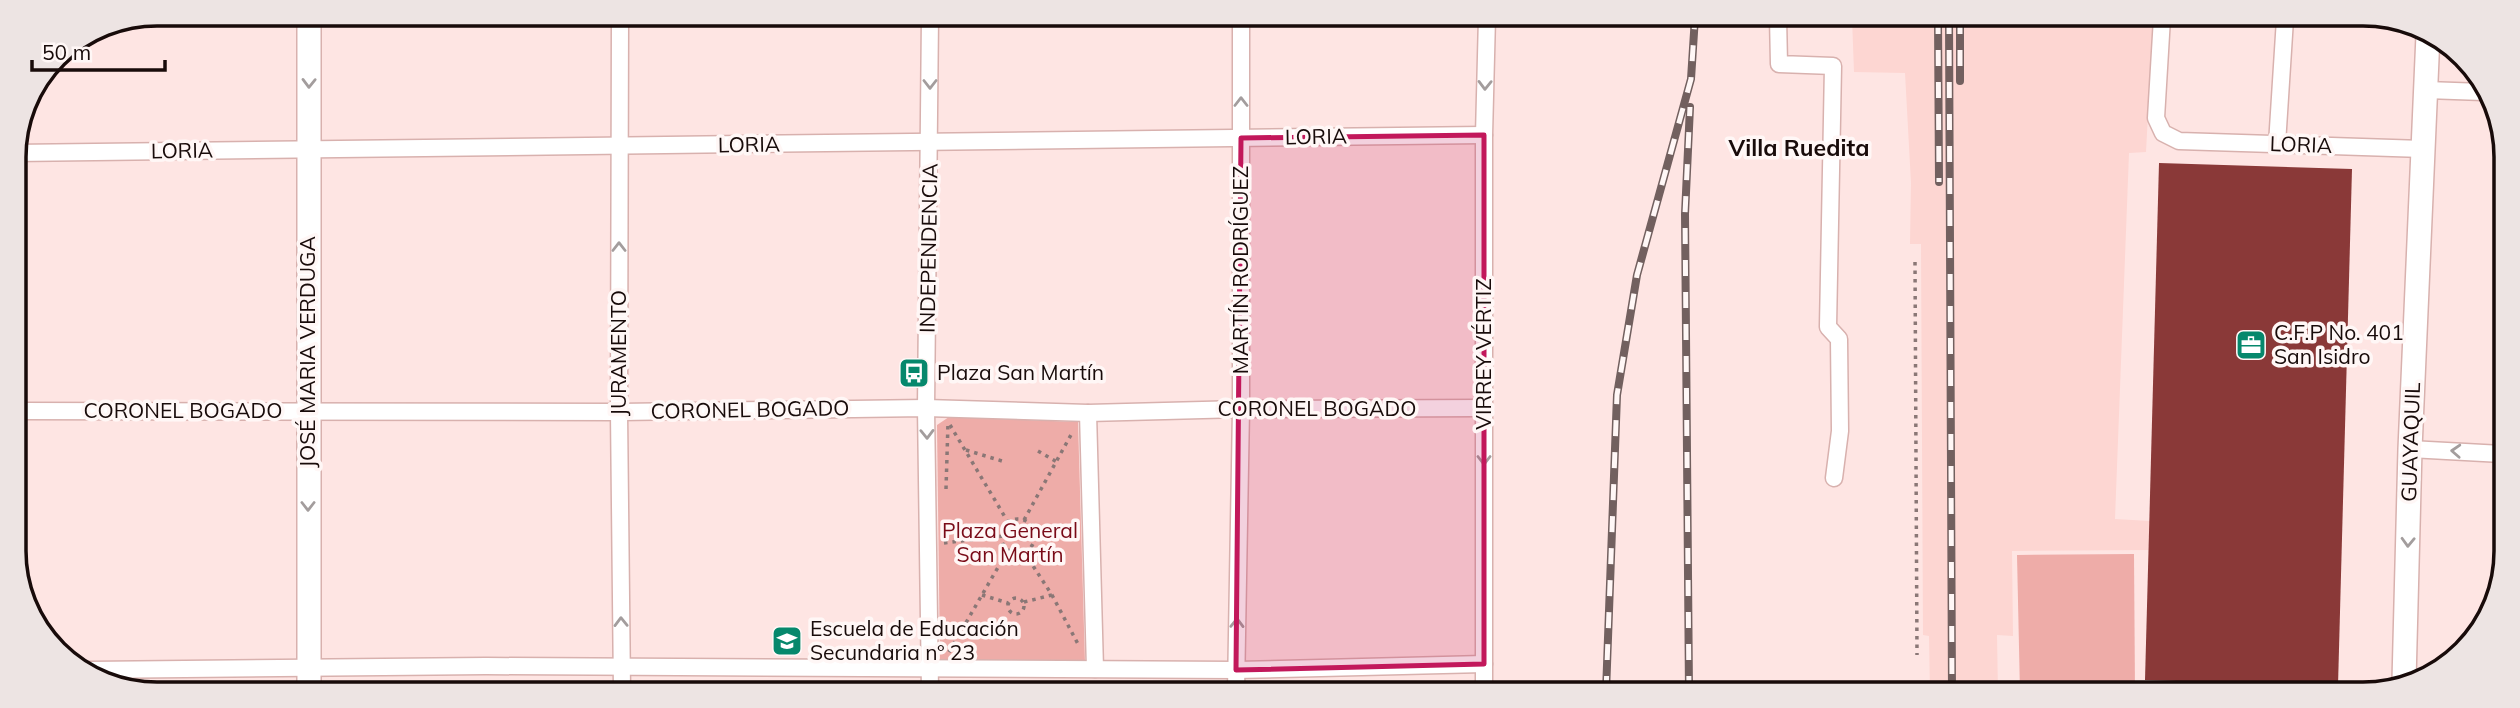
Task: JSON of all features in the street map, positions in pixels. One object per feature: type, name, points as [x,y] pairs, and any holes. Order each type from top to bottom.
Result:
[{"type":"street","name":"JOSÉ MARIA VERDUGA","points":[[308,679],[309,26]]},
{"type":"street","name":"JURAMENTO","points":[[620,26],[619,412],[622,682]]},
{"type":"street","name":"INDEPENDENCIA","points":[[929,26],[926,408],[930,682]]},
{"type":"street","name":"MARTÍN RODRÍGUEZ","points":[[1236,682],[1241,409],[1241,26]]},
{"type":"street","name":"VIRREY VÉRTIZ","points":[[1484,681],[1484,135],[1487,26]]},
{"type":"street","points":[[1778,26],[1779,64],[1833,66],[1828,327],[1839,340],[1840,431],[1834,478]]},
{"type":"street","name":"LORIA","points":[[2162,26],[2156,118],[2163,133],[2179,141],[2423,149]]},
{"type":"street","points":[[2277,145],[2285,26]]},
{"type":"street","name":"GUAYAQUIL","points":[[2404,675],[2410,449],[2428,44]]},
{"type":"street","points":[[2426,90],[2476,92]]},
{"type":"street","name":"LORIA","points":[[27,153],[1484,135]]},
{"type":"street","name":"CORONEL BOGADO","points":[[26,411],[619,412],[947,408],[1088,413],[1484,408]]},
{"type":"street","points":[[1088,413],[1095,669]]},
{"type":"street","points":[[2410,449],[2494,454]]},
{"type":"street","points":[[105,671],[308,679],[622,667],[1236,670],[1484,664]]},
{"type":"path","points":[[1915,262],[1917,655]]},
{"type":"path","points":[[947,408],[948,421],[1008,522]]},
{"type":"path","points":[[1024,520],[1074,428]]},
{"type":"path","points":[[964,450],[1002,461]]},
{"type":"path","points":[[1038,451],[1057,462]]},
{"type":"path","points":[[1024,520],[1029,523],[1034,533],[1033,544],[1019,554],[1004,547],[1000,536],[1008,522],[1024,520]]},
{"type":"path","points":[[1034,533],[1079,533]]},
{"type":"path","points":[[944,543],[1000,536]]},
{"type":"path","points":[[945,659],[1008,550]]},
{"type":"path","points":[[1024,552],[1052,595],[1083,654]]},
{"type":"path","points":[[982,595],[1008,603]]},
{"type":"path","points":[[1008,603],[1014,598],[1024,602],[1052,595]]},
{"type":"path","points":[[1008,603],[1009,611],[1017,614],[1024,610],[1024,602]]},
{"type":"highlighted area","points":[[1484,135],[1484,664],[1236,670],[1241,138]]},
{"type":"shaded area","points":[[1852,26],[2153,26],[2146,152],[2129,153],[2115,519],[2150,521],[2149,550],[2012,551],[2013,636],[1997,635],[1998,681],[1930,681],[1929,636],[1923,635],[1921,244],[1910,244],[1911,183],[1905,73],[1854,72]]},
{"type":"green space","name":"Plaza General San Martín","points":[[949,417],[1078,422],[1085,663],[940,661],[937,425]]},
{"type":"green space","points":[[2134,554],[2135,681],[2020,681],[2017,555]]},
{"type":"building","name":"C.F.P No. 401 San Isidro","points":[[2159,163],[2352,169],[2338,681],[2145,680]]},
{"type":"railway","points":[[1606,681],[1617,395],[1637,275],[1691,79],[1694,26]]},
{"type":"railway","points":[[1938,26],[1939,182]]},
{"type":"railway","points":[[1949,26],[1952,681]]},
{"type":"railway","points":[[1960,26],[1960,81]]},
{"type":"railway","points":[[1689,681],[1685,214],[1690,107]]},
{"type":"place","name":"C.F.P No. 401 San Isidro","points":[[2251,345]]},
{"type":"place","name":"Plaza San Martín","points":[[914,373]]},
{"type":"place","name":"Escuela de Educación Secundaria nº 23","points":[[787,641]]},
{"type":"district","name":"Villa Ruedita","points":[[1799,148]]}]
